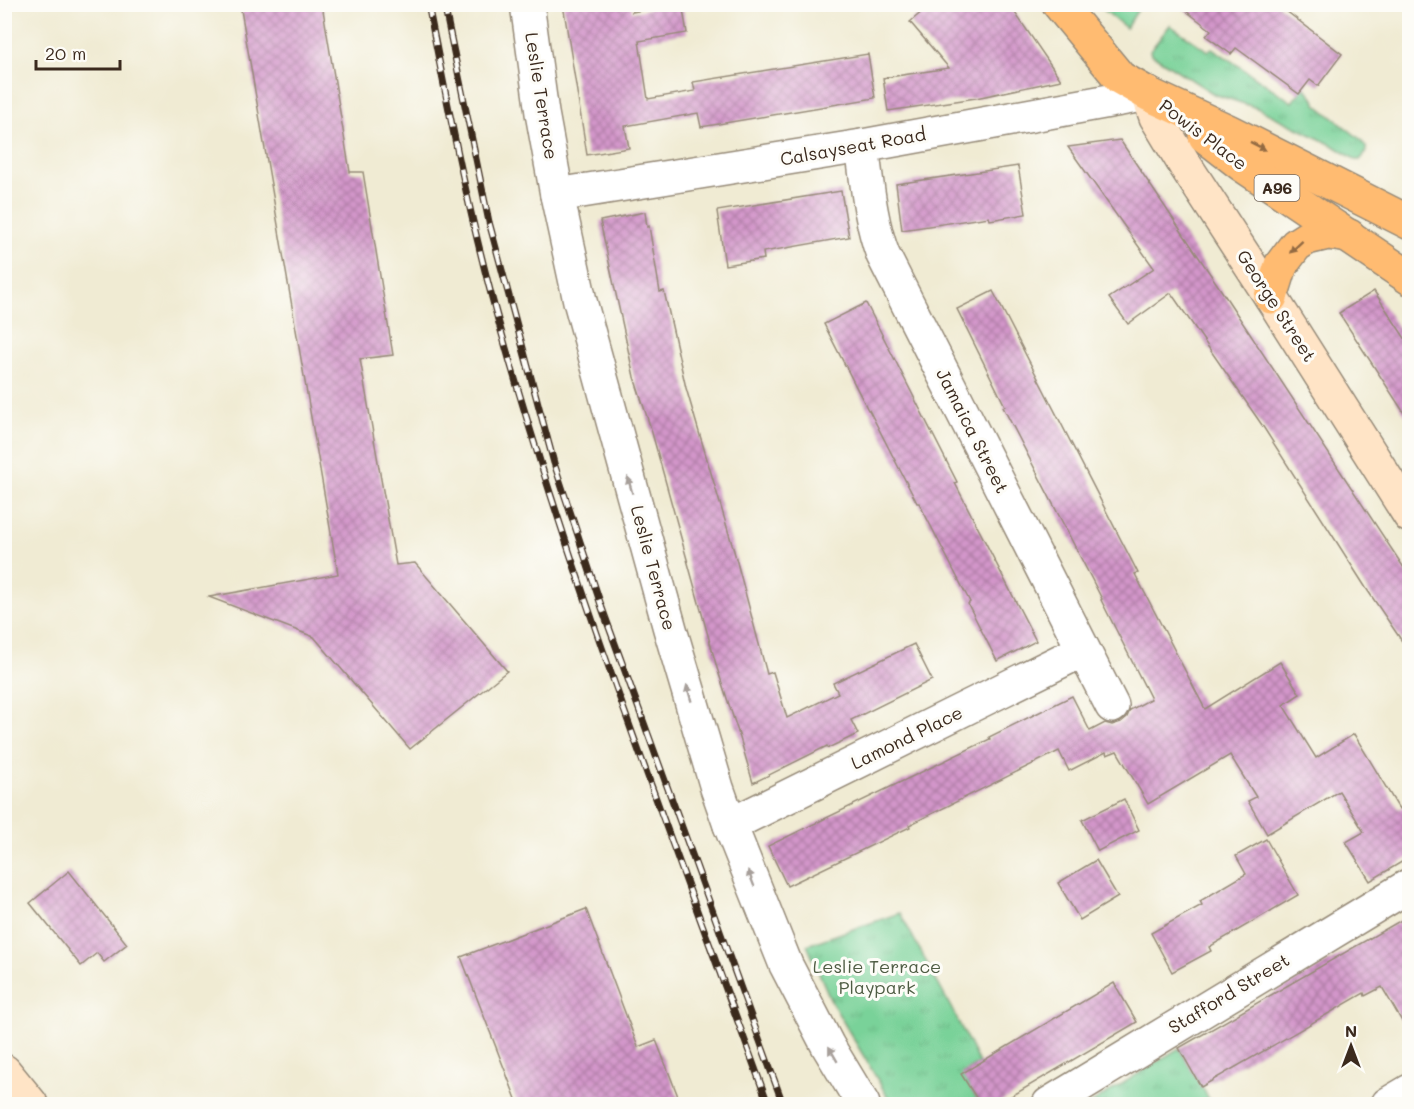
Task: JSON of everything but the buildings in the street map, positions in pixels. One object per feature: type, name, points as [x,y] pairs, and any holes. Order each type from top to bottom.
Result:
[{"type":"main road","name":"A96","points":[[1059,4],[1114,72],[1148,94]]},
{"type":"main road","name":"Powis Place","points":[[1148,94],[1228,131],[1410,223]]},
{"type":"main road","name":"Powis Place","points":[[1148,94],[1241,164],[1410,278]]},
{"type":"main road","points":[[1271,297],[1281,265],[1296,245],[1307,238],[1328,233],[1349,236]]},
{"type":"street","name":"Leslie Terrace","points":[[526,4],[542,113],[580,301],[670,629],[717,788],[786,965],[828,1047],[863,1104]]},
{"type":"street","name":"Calsayseat Road","points":[[557,195],[862,146],[1148,94]]},
{"type":"street","name":"George Street","points":[[1148,94],[1156,117],[1185,165],[1410,516]]},
{"type":"street","name":"Jamaica Street","points":[[862,146],[872,215],[883,255],[1112,706]]},
{"type":"street","name":"Lamond Place","points":[[730,825],[1083,650]]},
{"type":"street","name":"Stafford Street","points":[[1049,1104],[1410,885]]},
{"type":"street","points":[[4,1071],[32,1104]]},
{"type":"street","points":[[1388,1104],[1410,1091]]},
{"type":"green space","points":[[1098,5],[1141,5],[1126,28]]},
{"type":"green space","points":[[1170,25],[1208,51],[1212,48],[1292,102],[1304,87],[1317,105],[1360,139],[1366,147],[1366,153],[1360,160],[1356,160],[1336,147],[1257,108],[1214,94],[1151,54],[1150,51]]},
{"type":"green space","name":"Leslie Terrace Playpark","points":[[900,913],[979,1063],[962,1074],[980,1104],[892,1104],[832,1003],[807,945]]},
{"type":"green space","points":[[1179,1048],[1212,1104],[1090,1104]]},
{"type":"railway","points":[[428,4],[479,247],[529,426],[627,718],[768,1104]]},
{"type":"railway","points":[[444,4],[489,222],[554,463],[602,608],[783,1104]]},
{"type":"railway","points":[[1399,4],[1410,11]]}]
